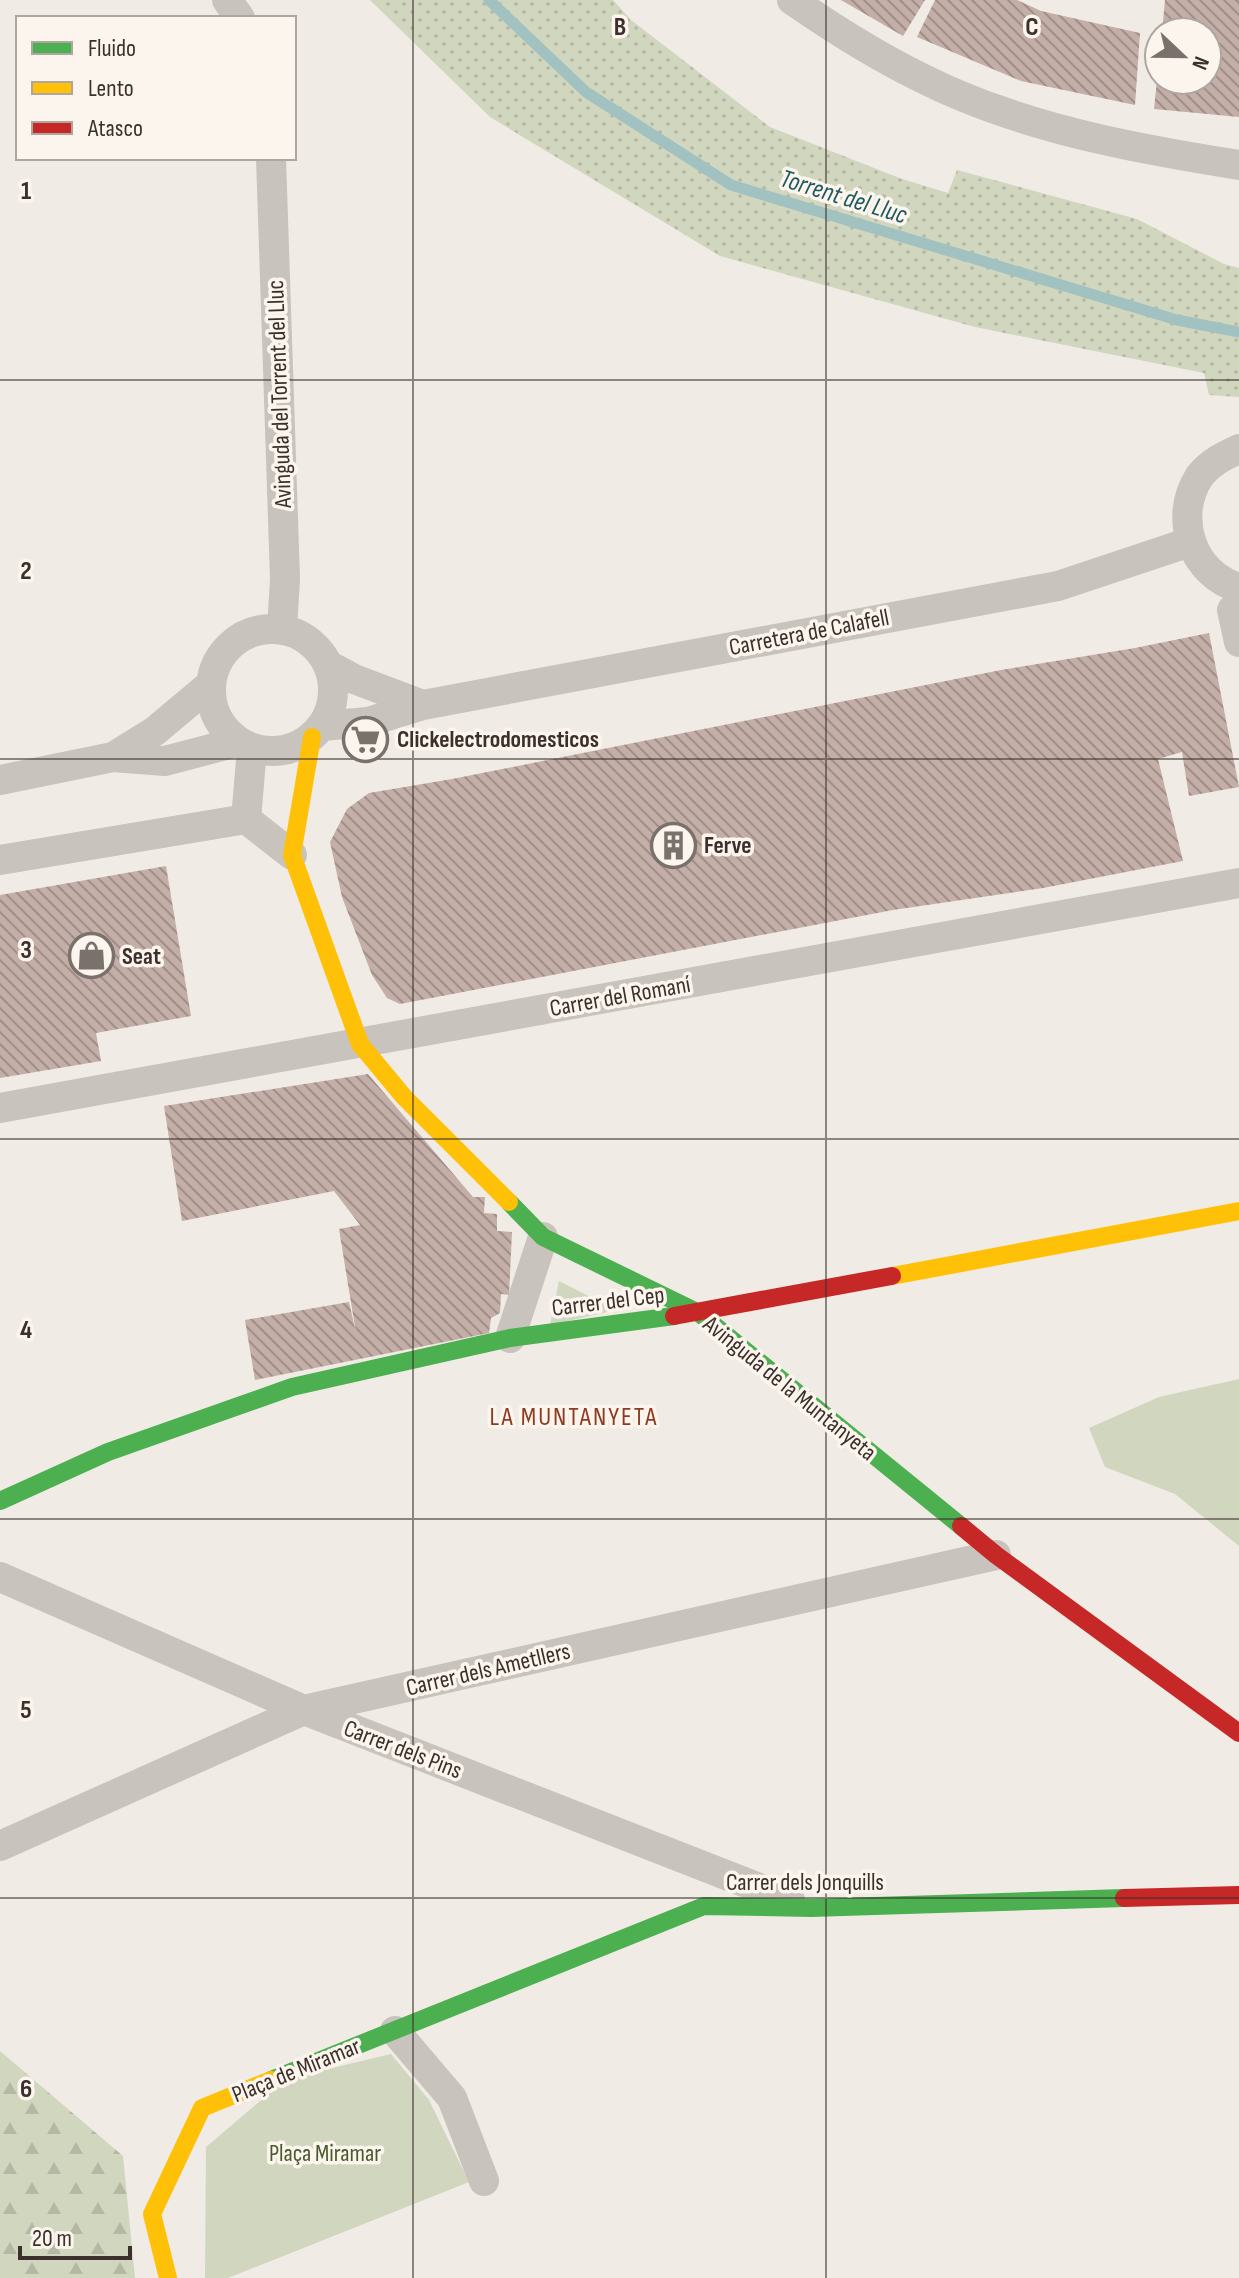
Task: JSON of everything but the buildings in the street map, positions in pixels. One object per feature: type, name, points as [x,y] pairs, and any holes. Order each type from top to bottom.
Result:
[{"type":"street","points":[[792,0],[879,56],[974,101],[1079,134],[1239,165]]},
{"type":"street","name":"Avinguda del Torrent del Lluc","points":[[271,160],[285,579],[282,630]]},
{"type":"street","points":[[1239,428],[1239,449],[1217,459],[1200,475],[1190,496],[1186,520],[1190,542],[1201,562],[1236,599],[1239,642]]},
{"type":"street","name":"Carretera de Calafell","points":[[317,732],[368,722],[423,705],[1058,586],[1190,542]]},
{"type":"street","points":[[0,780],[113,757],[165,761],[244,745],[277,752],[290,749],[317,732],[333,696],[333,680],[317,648],[301,636],[282,630],[265,629],[235,641],[222,653],[211,684],[213,710],[219,722],[244,745],[246,819]]},
{"type":"street","points":[[328,665],[354,679],[423,705]]},
{"type":"street","points":[[113,757],[155,731],[211,684]]},
{"type":"street","name":"Avinguda de la Muntanyeta","points":[[317,732],[292,855],[360,1044],[404,1097],[543,1237],[699,1313],[996,1555],[1239,1733]]},
{"type":"street","points":[[0,860],[246,819],[292,855]]},
{"type":"street","name":"Carrer del Romaní","points":[[0,1108],[1239,883]]},
{"type":"street","name":"Carrer del Cep","points":[[0,1501],[108,1452],[292,1387],[510,1338],[699,1313],[1239,1211]]},
{"type":"street","points":[[510,1338],[543,1237]]},
{"type":"street","name":"Carrer dels Ametllers","points":[[0,1846],[304,1710],[996,1555]]},
{"type":"street","name":"Carrer dels Pins","points":[[0,1577],[304,1710],[811,1908]]},
{"type":"street","name":"Carrer dels Jonquills","points":[[395,2031],[704,1906],[811,1908],[1239,1895]]},
{"type":"street","points":[[395,2031],[452,2098],[484,2181]]},
{"type":"street","name":"Plaça de Miramar","points":[[168,2278],[152,2214],[202,2108],[395,2031]]},
{"type":"green space","points":[[370,0],[613,0],[631,20],[770,127],[902,179],[948,193],[957,170],[1137,219],[1224,264],[1239,268],[1239,397],[1209,395],[1204,373],[975,327],[720,256],[490,117]]},
{"type":"green space","points":[[559,1281],[616,1310],[550,1325]]},
{"type":"green space","points":[[1239,1379],[1239,1546],[1175,1494],[1105,1467],[1089,1428],[1159,1397]]},
{"type":"green space","points":[[0,2051],[123,2156],[135,2278],[0,2278]]},
{"type":"green space","name":"Plaça Miramar","points":[[391,2054],[429,2100],[469,2182],[228,2278],[205,2278],[206,2147],[286,2079]]},
{"type":"waterway","name":"Torrent del Lluc","points":[[489,0],[586,92],[731,185],[1177,320],[1239,332]]},
{"type":"traffic: fast","points":[[509,1202],[543,1237],[699,1313],[961,1526]]},
{"type":"traffic: fast","points":[[0,1501],[108,1452],[292,1387],[510,1338],[674,1316]]},
{"type":"traffic: fast","points":[[271,2080],[704,1906],[811,1908],[1124,1898]]},
{"type":"traffic: slow","points":[[312,737],[292,855],[360,1044],[404,1097],[509,1202]]},
{"type":"traffic: slow","points":[[892,1276],[1239,1211]]},
{"type":"traffic: slow","points":[[168,2278],[152,2214],[202,2108],[271,2080]]},
{"type":"traffic: jam","points":[[674,1316],[892,1276]]},
{"type":"traffic: jam","points":[[961,1526],[1239,1733]]},
{"type":"traffic: jam","points":[[1124,1898],[1239,1895]]},
{"type":"place","name":"Clickelectrodomesticos","points":[[366,739]]},
{"type":"place","name":"Ferve","points":[[673,845]]},
{"type":"place","name":"Seat","points":[[91,956]]},
{"type":"district","name":"LA MUNTANYETA","points":[[574,1416]]}]
